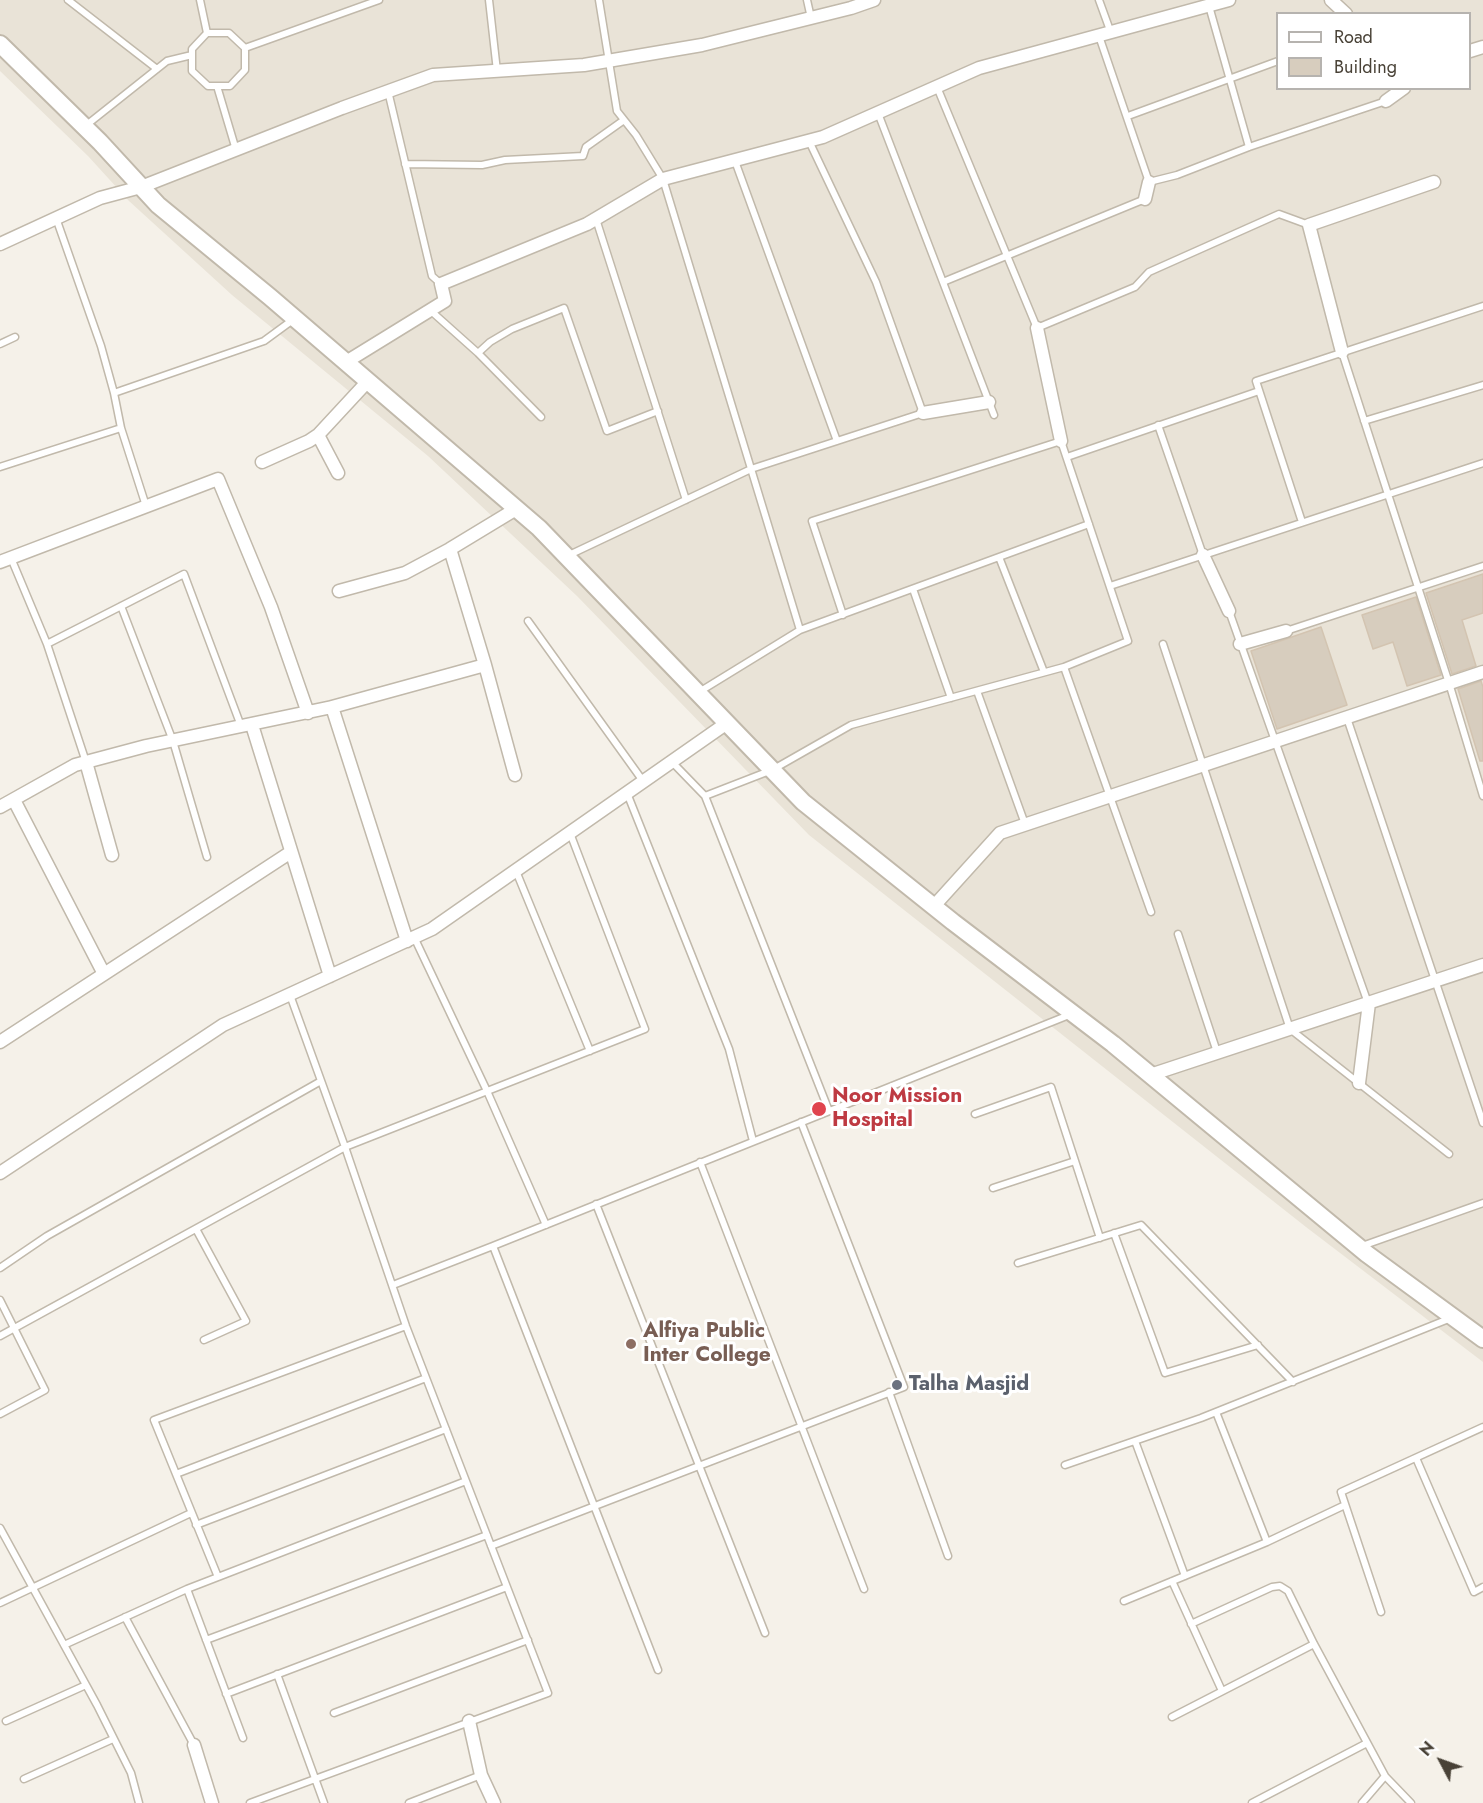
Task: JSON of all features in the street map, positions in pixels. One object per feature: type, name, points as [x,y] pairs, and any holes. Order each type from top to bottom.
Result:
[{"type":"street","points":[[0,244],[100,198],[141,187],[433,75],[584,65],[610,61],[702,45],[874,0]]},
{"type":"street","points":[[346,362],[445,301],[441,284],[596,219],[663,179],[823,137],[979,68],[1105,35],[1187,9],[1229,0]]},
{"type":"street","points":[[1331,0],[1344,12]]},
{"type":"street","points":[[2,51],[84,127],[158,205],[295,318],[516,509],[566,556],[803,802],[1150,1075],[1359,1247],[1483,1339]]},
{"type":"street","points":[[1386,101],[1401,90]]},
{"type":"street","points":[[1145,199],[1149,182]]},
{"type":"street","points":[[1342,352],[1309,225],[1434,182]]},
{"type":"street","points":[[1037,328],[1061,441]]},
{"type":"street","points":[[262,462],[318,435],[368,381]]},
{"type":"street","points":[[923,413],[989,402]]},
{"type":"street","points":[[318,435],[338,473]]},
{"type":"street","points":[[5,560],[218,479],[271,607],[308,713]]},
{"type":"street","points":[[339,591],[405,573],[516,509]]},
{"type":"street","points":[[450,549],[485,664],[514,775]]},
{"type":"street","points":[[1203,555],[1228,611]]},
{"type":"street","points":[[1240,644],[1286,631]]},
{"type":"street","points":[[0,807],[75,765],[173,741],[308,713],[485,664]]},
{"type":"street","points":[[934,906],[1000,832],[1483,672]]},
{"type":"street","points":[[332,707],[410,939]]},
{"type":"street","points":[[0,1173],[223,1025],[432,929],[727,723]]},
{"type":"street","points":[[247,726],[291,852],[330,976]]},
{"type":"street","points":[[86,762],[112,855]]},
{"type":"street","points":[[14,800],[104,974]]},
{"type":"street","points":[[0,1042],[291,852]]},
{"type":"street","points":[[1150,1075],[1483,965]]},
{"type":"street","points":[[1359,1083],[1369,1003]]},
{"type":"street","points":[[469,1721],[481,1775],[494,1803]]},
{"type":"street","points":[[194,1745],[212,1803]]},
{"type":"lane","points":[[68,0],[157,69]]},
{"type":"lane","points":[[200,0],[207,33]]},
{"type":"lane","points":[[245,48],[379,0]]},
{"type":"lane","points":[[489,0],[497,71]]},
{"type":"lane","points":[[599,0],[617,111],[636,135],[663,179],[800,630]]},
{"type":"lane","points":[[807,0],[811,18]]},
{"type":"lane","points":[[1099,0],[1105,35],[1149,182],[1176,175],[1248,147],[1386,101]]},
{"type":"lane","points":[[1209,6],[1248,147]]},
{"type":"lane","points":[[207,33],[229,33],[245,48],[245,70],[230,86],[208,86],[192,71],[192,49],[207,33]]},
{"type":"lane","points":[[84,127],[167,61],[192,55]]},
{"type":"lane","points":[[1128,116],[1276,62]]},
{"type":"lane","points":[[217,86],[236,150]]},
{"type":"lane","points":[[937,87],[1037,328],[1135,286],[1149,272],[1279,214],[1309,225]]},
{"type":"lane","points":[[388,92],[432,276],[441,284]]},
{"type":"lane","points":[[878,113],[994,415]]},
{"type":"lane","points":[[405,164],[482,165],[505,160],[583,156],[586,147],[624,120]]},
{"type":"lane","points":[[566,556],[751,469],[923,413],[876,282],[809,141]]},
{"type":"lane","points":[[735,160],[837,441]]},
{"type":"lane","points":[[943,282],[1145,199]]},
{"type":"lane","points":[[56,218],[101,346],[121,428],[146,507]]},
{"type":"lane","points":[[596,219],[686,500]]},
{"type":"lane","points":[[1302,522],[1256,381],[1483,306]]},
{"type":"lane","points":[[478,354],[490,342],[512,329],[564,308],[607,431],[657,411]]},
{"type":"lane","points":[[430,310],[478,354],[540,417]]},
{"type":"lane","points":[[114,393],[264,341],[295,318]]},
{"type":"lane","points":[[0,344],[15,337]]},
{"type":"lane","points":[[1342,352],[1483,796]]},
{"type":"lane","points":[[1364,421],[1483,385]]},
{"type":"lane","points":[[1067,457],[1259,391]]},
{"type":"lane","points":[[1158,425],[1203,555]]},
{"type":"lane","points":[[0,467],[121,428]]},
{"type":"lane","points":[[705,796],[772,770],[851,725],[1064,667],[1128,641],[1061,441],[812,521],[843,615]]},
{"type":"lane","points":[[1110,585],[1483,464]]},
{"type":"lane","points":[[698,693],[800,630],[1089,524]]},
{"type":"lane","points":[[999,557],[1044,672]]},
{"type":"lane","points":[[5,560],[47,644],[86,762]]},
{"type":"lane","points":[[1286,631],[1483,566]]},
{"type":"lane","points":[[47,644],[184,573],[247,726]]},
{"type":"lane","points":[[913,589],[951,698]]},
{"type":"lane","points":[[121,606],[173,741],[207,857]]},
{"type":"lane","points":[[1228,611],[1369,1003]]},
{"type":"lane","points":[[528,621],[643,782]]},
{"type":"lane","points":[[1163,644],[1290,1029],[1449,1155]]},
{"type":"lane","points":[[1064,667],[1151,912]]},
{"type":"lane","points":[[977,691],[1026,824]]},
{"type":"lane","points":[[1346,717],[1483,1123]]},
{"type":"lane","points":[[672,762],[705,796],[829,1111]]},
{"type":"lane","points":[[627,793],[729,1048],[753,1142]]},
{"type":"lane","points":[[0,1336],[345,1147],[645,1029],[570,833]]},
{"type":"lane","points":[[516,870],[590,1051]]},
{"type":"lane","points":[[1178,934],[1217,1053]]},
{"type":"lane","points":[[410,939],[487,1091],[546,1224]]},
{"type":"lane","points":[[251,1803],[548,1693],[406,1326],[290,995]]},
{"type":"lane","points":[[393,1285],[1072,1013]]},
{"type":"lane","points":[[0,1268],[47,1236],[321,1081]]},
{"type":"lane","points":[[975,1114],[1051,1087],[1100,1238]]},
{"type":"lane","points":[[491,1546],[904,1387],[801,1122]]},
{"type":"lane","points":[[993,1188],[1075,1161]]},
{"type":"lane","points":[[700,1162],[864,1589]]},
{"type":"lane","points":[[1359,1247],[1483,1203]]},
{"type":"lane","points":[[596,1204],[765,1633]]},
{"type":"lane","points":[[1018,1263],[1141,1225],[1293,1382]]},
{"type":"lane","points":[[196,1229],[246,1321],[204,1340]]},
{"type":"lane","points":[[1114,1233],[1165,1373],[1258,1346]]},
{"type":"lane","points":[[493,1246],[658,1670]]},
{"type":"lane","points":[[0,1300],[45,1389],[0,1414]]},
{"type":"lane","points":[[1065,1465],[1216,1412],[1453,1317]]},
{"type":"lane","points":[[218,1577],[154,1419],[406,1326]]},
{"type":"lane","points":[[176,1474],[426,1378]]},
{"type":"lane","points":[[889,1392],[948,1556]]},
{"type":"lane","points":[[1216,1412],[1267,1542]]},
{"type":"lane","points":[[1381,1612],[1341,1492],[1483,1427]]},
{"type":"lane","points":[[196,1525],[446,1429]]},
{"type":"lane","points":[[1135,1441],[1185,1576]]},
{"type":"lane","points":[[1416,1458],[1474,1592],[1483,1587]]},
{"type":"lane","points":[[64,1646],[187,1589],[466,1481]]},
{"type":"lane","points":[[1124,1601],[1267,1542],[1345,1505]]},
{"type":"lane","points":[[0,1603],[191,1513]]},
{"type":"lane","points":[[0,1528],[3,1541],[32,1587],[86,1685],[130,1773],[139,1803]]},
{"type":"lane","points":[[206,1640],[487,1535]]},
{"type":"lane","points":[[1172,1581],[1222,1691]]},
{"type":"lane","points":[[1191,1624],[1272,1587],[1280,1586],[1288,1591],[1385,1776],[1411,1803]]},
{"type":"lane","points":[[226,1694],[507,1587]]},
{"type":"lane","points":[[187,1589],[243,1738]]},
{"type":"lane","points":[[125,1617],[194,1745]]},
{"type":"lane","points":[[334,1713],[528,1640]]},
{"type":"lane","points":[[1172,1717],[1314,1644]]},
{"type":"lane","points":[[277,1674],[324,1803]]},
{"type":"lane","points":[[6,1720],[86,1685]]},
{"type":"lane","points":[[24,1779],[113,1739]]},
{"type":"lane","points":[[1252,1803],[1366,1743]]},
{"type":"lane","points":[[409,1803],[481,1775]]},
{"type":"lane","points":[[1362,1803],[1385,1776]]},
{"type":"shaded area","points":[[0,0],[1483,0],[1483,1362],[1306,1227],[809,835],[577,596],[428,456],[232,295],[129,201],[88,156],[0,71]]},
{"type":"building","points":[[1483,574],[1483,613],[1462,620],[1476,666],[1452,674],[1426,593]]},
{"type":"building","points":[[1416,597],[1441,675],[1407,686],[1393,642],[1373,649],[1362,615]]},
{"type":"building","points":[[1321,627],[1347,705],[1277,729],[1251,651]]},
{"type":"building","points":[[1481,681],[1483,687],[1483,761],[1480,761],[1458,689]]},
{"type":"place","name":"Noor Mission Hospital","points":[[819,1109]]},
{"type":"place","name":"Alfiya Public Inter College","points":[[631,1344]]},
{"type":"place","name":"Talha Masjid","points":[[897,1385]]}]
